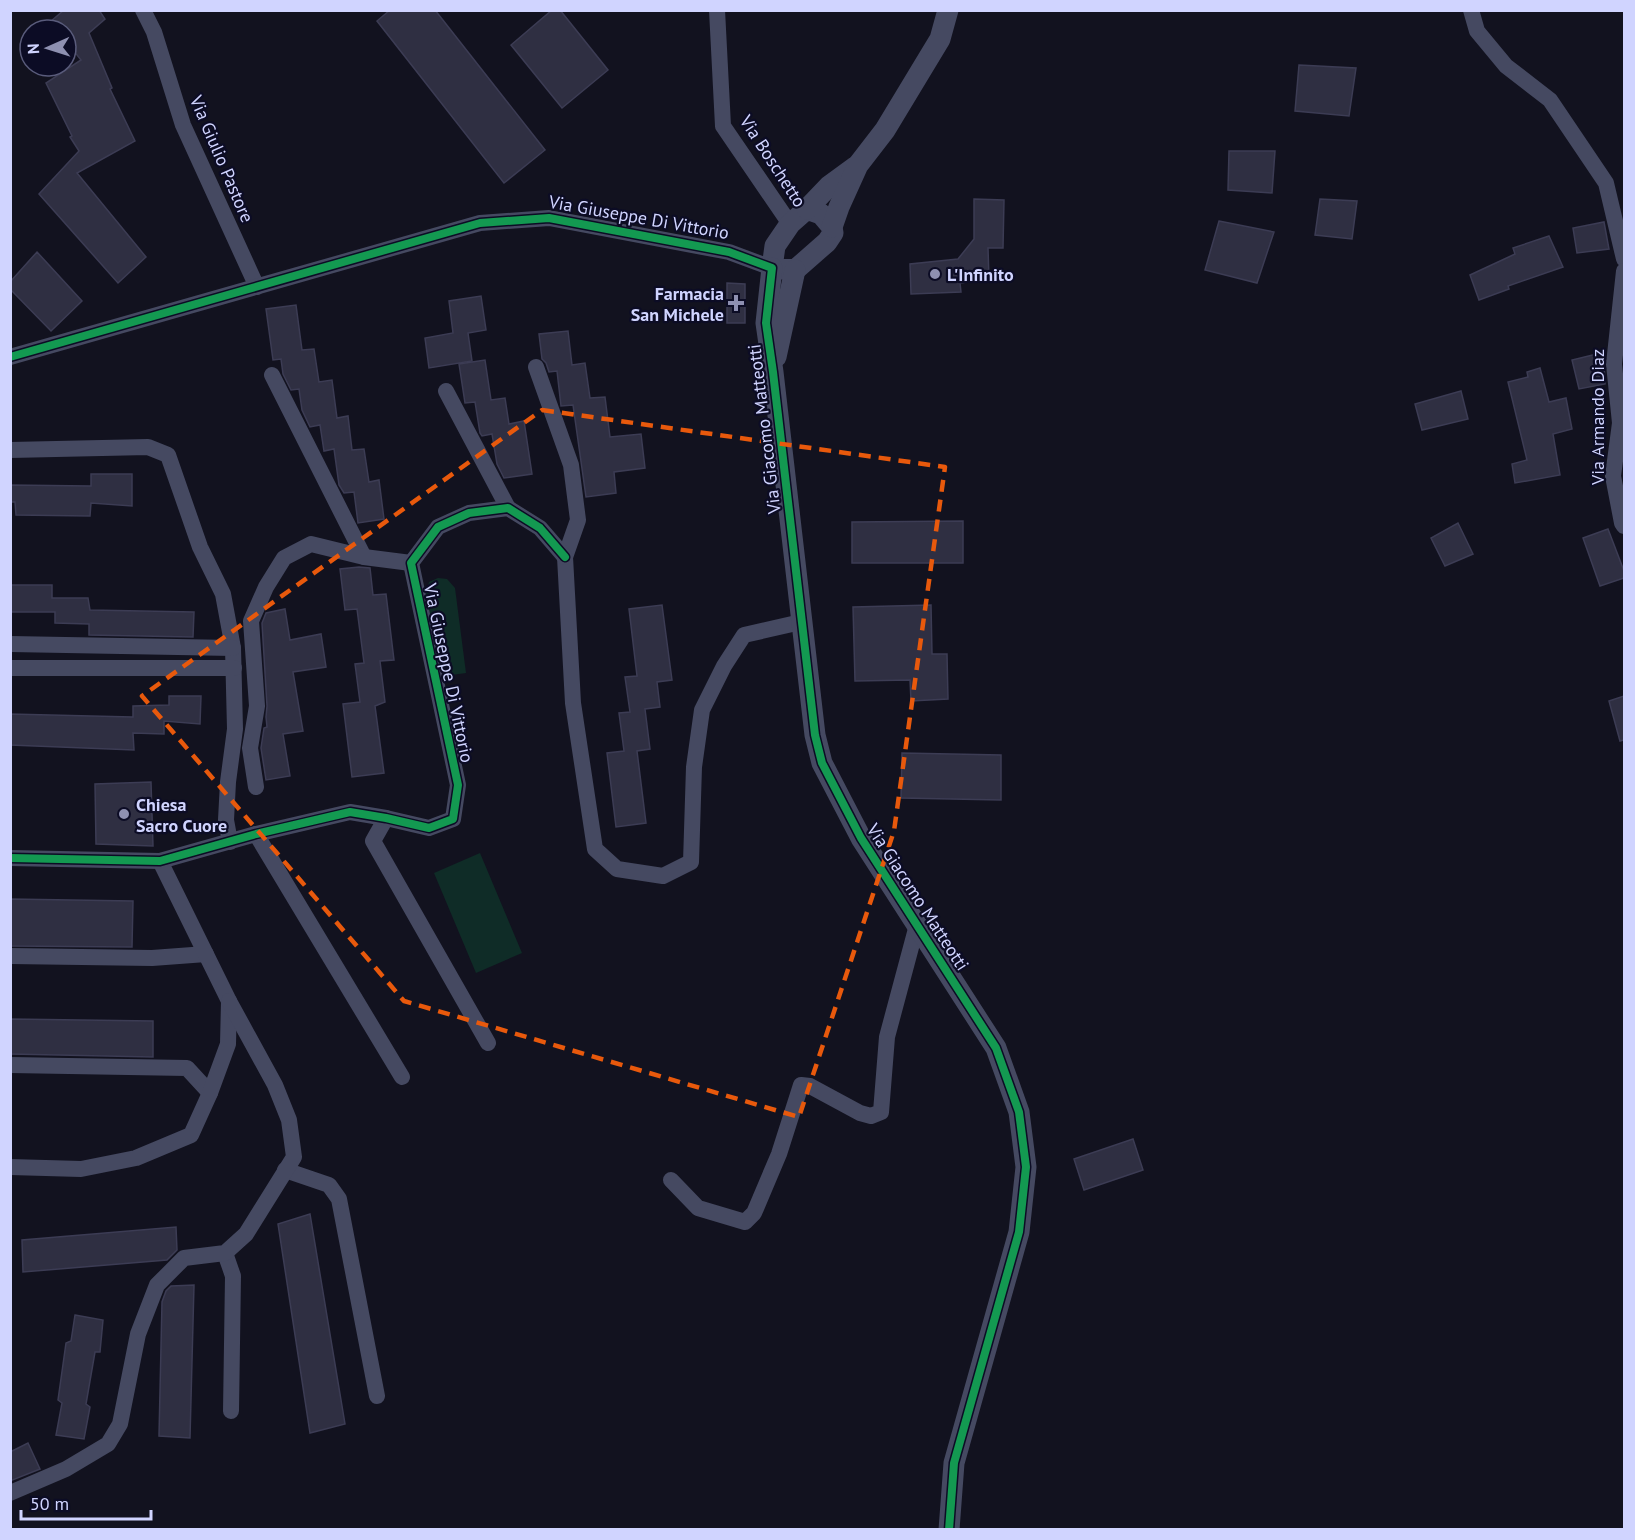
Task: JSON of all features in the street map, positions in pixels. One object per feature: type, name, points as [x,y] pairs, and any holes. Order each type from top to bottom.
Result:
[{"type":"street","name":"Via Giulio Pastore","points":[[143,10],[154,32],[183,125],[257,287]]},
{"type":"street","name":"Via Boschetto","points":[[717,10],[723,126],[790,224]]},
{"type":"street","name":"Via Giacomo Matteotti","points":[[773,372],[795,270],[827,242],[832,233],[839,207],[858,165],[885,130],[940,39],[948,10]]},
{"type":"street","points":[[1471,10],[1477,31],[1506,66],[1550,100],[1606,183],[1624,259]]},
{"type":"street","name":"Via Giacomo Matteotti","points":[[858,165],[829,186],[790,224],[775,246],[766,323],[814,735],[822,763],[861,838],[996,1048],[1019,1112],[1026,1167],[1019,1232],[954,1463],[949,1530]]},
{"type":"street","points":[[807,209],[821,214],[832,227]]},
{"type":"street","name":"Via Giuseppe Di Vittorio","points":[[10,357],[480,224],[549,218],[740,255],[772,268]]},
{"type":"street","name":"Via Giuseppe Di Vittorio","points":[[740,255],[775,246]]},
{"type":"street","points":[[772,268],[795,270]]},
{"type":"street","name":"Via Armando Diaz","points":[[1624,271],[1614,364],[1620,423],[1613,476],[1624,526]]},
{"type":"street","points":[[536,367],[571,465],[578,520],[565,557],[573,703],[595,849],[616,869],[663,876],[691,862],[694,767],[702,710],[724,666],[744,635],[801,622]]},
{"type":"street","points":[[272,375],[364,557]]},
{"type":"street","points":[[446,391],[508,508],[540,528],[565,557]]},
{"type":"street","points":[[10,450],[148,447],[168,456],[200,547],[223,594],[233,648],[235,729],[226,820],[230,842]]},
{"type":"street","name":"Via Giuseppe Di Vittorio","points":[[10,858],[160,861],[256,834],[350,812],[429,828],[453,819],[458,785],[411,563],[438,527],[469,513],[508,508]]},
{"type":"street","points":[[256,787],[250,748],[257,706],[251,621],[266,587],[284,558],[311,544],[364,557],[411,563]]},
{"type":"street","points":[[10,644],[233,648]]},
{"type":"street","points":[[10,668],[234,668]]},
{"type":"street","points":[[386,818],[373,841],[488,1043]]},
{"type":"street","points":[[256,834],[402,1077]]},
{"type":"street","points":[[10,1493],[66,1469],[108,1444],[120,1424],[138,1334],[158,1285],[184,1258],[225,1253],[246,1234],[294,1157],[289,1120],[275,1085],[229,1001],[160,861]]},
{"type":"street","points":[[671,1180],[698,1208],[746,1222],[754,1214],[775,1164],[801,1085],[810,1086],[860,1113],[871,1116],[881,1112],[887,1036],[917,926]]},
{"type":"street","points":[[10,956],[152,958],[206,954]]},
{"type":"street","points":[[10,1167],[81,1168],[136,1158],[191,1135],[228,1044],[229,1001]]},
{"type":"street","points":[[10,1065],[187,1068],[210,1093]]},
{"type":"street","points":[[285,1170],[329,1185],[339,1199],[377,1396]]},
{"type":"street","points":[[225,1253],[233,1276],[231,1412]]},
{"type":"highlighted area","points":[[542,410],[945,467],[894,831],[799,1117],[404,1001],[142,696]]},
{"type":"green space","points":[[438,578],[447,579],[455,588],[466,673],[437,677],[426,593],[429,582]]},
{"type":"green space","points":[[480,853],[522,953],[476,973],[434,873]]},
{"type":"building","points":[[64,10],[99,10],[105,19],[89,33],[112,88],[110,89],[135,141],[77,173],[146,257],[118,283],[39,194],[79,151],[70,137],[72,136],[46,83],[54,78],[78,78],[78,62],[81,60],[78,56],[78,18],[55,18]]},
{"type":"building","points":[[390,10],[435,10],[545,150],[504,183],[377,21]]},
{"type":"building","points":[[552,10],[560,10],[608,70],[562,108],[511,45]]},
{"type":"building","points":[[1299,65],[1356,68],[1349,116],[1295,111]]},
{"type":"building","points":[[1229,151],[1275,151],[1272,193],[1228,190]]},
{"type":"building","points":[[974,199],[1004,200],[1003,248],[988,248],[989,279],[960,283],[961,292],[911,294],[910,264],[958,259],[974,239]]},
{"type":"building","points":[[1320,199],[1357,201],[1352,239],[1315,235]]},
{"type":"building","points":[[1219,221],[1274,232],[1257,283],[1205,270]]},
{"type":"building","points":[[1604,222],[1609,249],[1577,253],[1573,228]]},
{"type":"building","points":[[1549,236],[1563,267],[1508,286],[1509,289],[1479,300],[1470,275],[1515,254],[1513,248]]},
{"type":"building","points":[[37,252],[82,301],[51,331],[10,289],[10,282]]},
{"type":"building","name":"Farmacia San Michele","points":[[727,283],[745,284],[745,323],[727,323]]},
{"type":"building","points":[[481,296],[486,330],[468,333],[472,361],[429,368],[425,338],[453,333],[449,301]]},
{"type":"building","points":[[296,305],[302,350],[314,349],[319,382],[332,380],[337,418],[348,416],[352,450],[364,449],[369,482],[379,480],[384,519],[358,523],[354,492],[344,493],[339,485],[334,449],[324,451],[320,425],[310,427],[302,410],[299,389],[291,390],[283,374],[281,359],[273,360],[266,309]]},
{"type":"building","points":[[568,331],[572,365],[585,363],[590,398],[605,397],[610,437],[641,434],[645,468],[614,472],[616,493],[586,497],[573,405],[561,406],[557,371],[549,372],[542,359],[539,334]]},
{"type":"building","points":[[1605,352],[1605,384],[1579,389],[1572,360]]},
{"type":"building","points":[[485,360],[491,400],[505,398],[509,424],[524,421],[532,474],[504,478],[497,464],[492,434],[482,436],[475,402],[465,403],[459,364]]},
{"type":"building","points":[[1540,368],[1549,402],[1566,398],[1572,429],[1553,434],[1560,475],[1515,483],[1512,464],[1527,460],[1508,382],[1528,377],[1527,372]]},
{"type":"building","points":[[1461,391],[1468,419],[1422,430],[1415,404]]},
{"type":"building","points":[[91,474],[132,474],[132,506],[91,503],[90,516],[16,515],[15,502],[10,502],[10,485],[91,486]]},
{"type":"building","points":[[963,521],[963,563],[852,563],[852,522]]},
{"type":"building","points":[[1458,523],[1473,554],[1445,566],[1431,538]]},
{"type":"building","points":[[1608,529],[1624,571],[1624,578],[1600,586],[1583,538]]},
{"type":"building","points":[[370,568],[373,595],[386,594],[394,660],[380,661],[385,702],[375,706],[384,773],[352,777],[343,704],[360,702],[355,664],[364,663],[357,609],[345,610],[340,569]]},
{"type":"building","points":[[10,585],[52,585],[52,598],[88,598],[90,610],[194,612],[193,637],[89,635],[89,624],[55,623],[55,612],[10,612]]},
{"type":"building","points":[[662,605],[672,680],[657,682],[660,707],[645,709],[650,749],[637,751],[646,823],[616,827],[607,753],[624,751],[619,713],[630,712],[625,677],[637,676],[629,609]]},
{"type":"building","points":[[931,605],[932,654],[947,654],[948,699],[911,701],[910,680],[855,681],[853,607]]},
{"type":"building","points":[[285,609],[290,640],[321,634],[326,667],[293,672],[303,731],[283,734],[290,776],[266,780],[261,748],[264,728],[267,727],[262,623],[266,613]]},
{"type":"building","points":[[169,696],[201,696],[200,724],[164,721],[164,734],[133,733],[134,750],[10,745],[10,714],[133,717],[133,706],[169,705]]},
{"type":"building","points":[[1624,696],[1624,740],[1620,741],[1609,701]]},
{"type":"building","points":[[902,753],[1001,755],[1001,800],[901,798]]},
{"type":"building","name":"Chiesa Sacro Cuore","points":[[151,782],[153,846],[96,844],[95,784]]},
{"type":"building","points":[[10,899],[133,901],[132,947],[10,946]]},
{"type":"building","points":[[10,1019],[153,1021],[153,1057],[10,1054]]},
{"type":"building","points":[[1133,1139],[1143,1170],[1084,1190],[1074,1159]]},
{"type":"building","points":[[310,1214],[345,1424],[310,1433],[278,1224]]},
{"type":"building","points":[[176,1227],[177,1250],[167,1260],[23,1272],[22,1240]]},
{"type":"building","points":[[194,1285],[190,1438],[159,1436],[162,1302],[166,1291],[171,1286]]},
{"type":"building","points":[[75,1315],[103,1320],[100,1352],[95,1352],[86,1404],[90,1407],[84,1439],[56,1435],[62,1403],[58,1400],[66,1343],[71,1341]]},
{"type":"building","points":[[28,1443],[40,1469],[10,1481],[10,1452]]},
{"type":"cycle path","points":[[10,357],[480,223],[549,218],[729,252],[772,268],[766,323],[815,735],[822,763],[861,838],[996,1048],[1019,1112],[1026,1167],[1019,1232],[954,1463],[949,1530]]},
{"type":"cycle path","points":[[10,858],[160,861],[256,834],[350,812],[429,828],[453,819],[458,785],[411,563],[438,527],[469,513],[508,508],[540,528],[565,557]]},
{"type":"place","name":"L'Infinito","points":[[935,274]]},
{"type":"place","name":"Farmacia San Michele","points":[[736,303]]},
{"type":"place","name":"Chiesa Sacro Cuore","points":[[124,814]]}]
